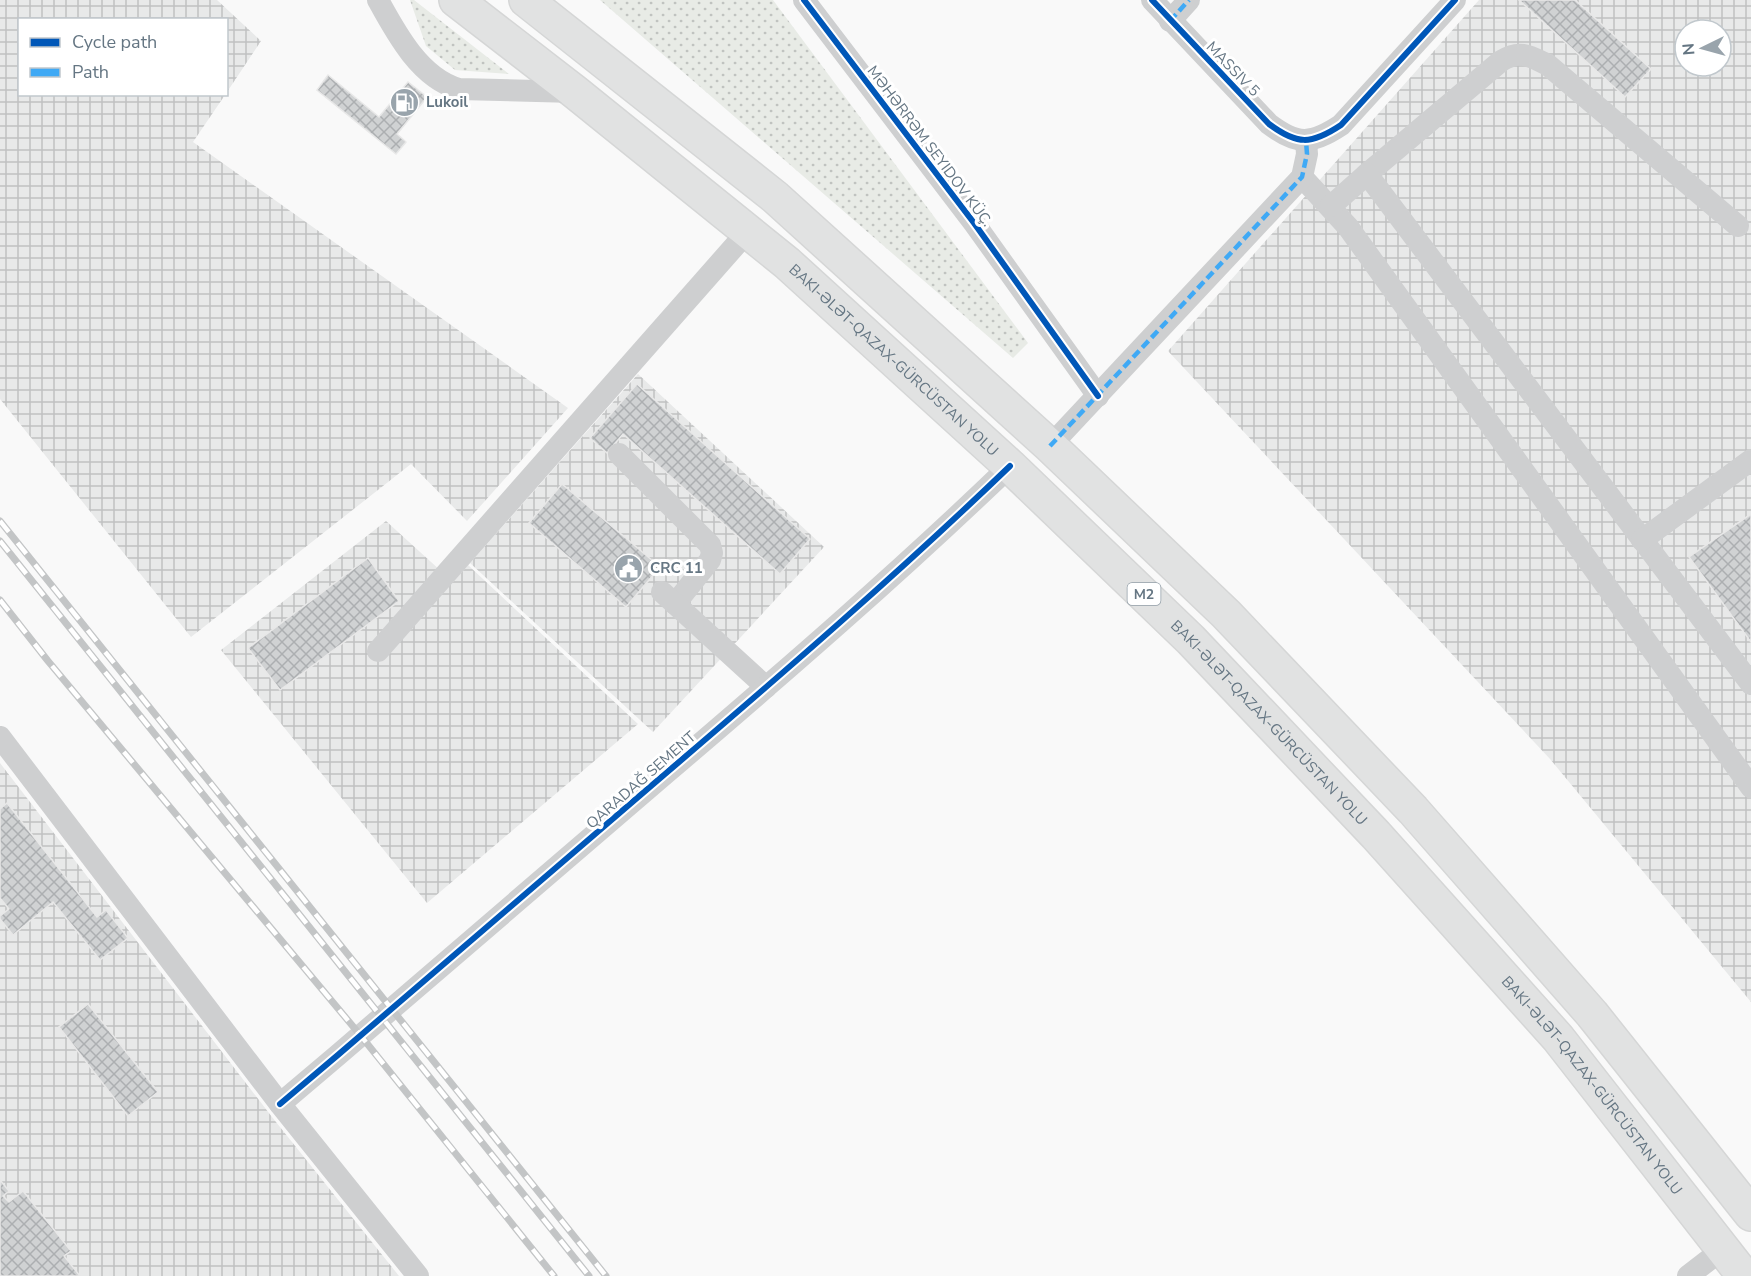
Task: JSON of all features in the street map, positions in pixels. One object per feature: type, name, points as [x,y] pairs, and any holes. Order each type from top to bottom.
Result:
[{"type":"highway","name":"M2","points":[[456,0],[575,92],[787,263],[1010,466],[1191,640],[1376,835],[1558,1038],[1744,1276]]},
{"type":"highway","points":[[526,0],[775,198],[1050,446],[1227,614],[1413,810],[1592,1014],[1751,1214]]},
{"type":"street","points":[[378,0],[411,54],[446,86],[459,89],[575,92]]},
{"type":"street","name":"MƏHƏRRƏM SEYIDOV KÜÇ.","points":[[804,0],[974,223],[1098,396]]},
{"type":"street","name":"MASSIV 5","points":[[1152,0],[1269,124],[1283,134],[1306,141]]},
{"type":"street","points":[[1170,21],[1190,0]]},
{"type":"street","points":[[1050,446],[1302,177],[1307,154],[1306,141],[1327,134],[1341,125],[1455,0]]},
{"type":"street","points":[[1331,206],[1502,61],[1510,55],[1521,54],[1548,65],[1738,226]]},
{"type":"street","points":[[1367,174],[1751,684]]},
{"type":"street","points":[[1302,177],[1331,206],[1362,246],[1751,788]]},
{"type":"street","points":[[378,651],[748,231]]},
{"type":"street","points":[[619,454],[710,545],[712,553],[710,560],[668,598],[766,687]]},
{"type":"street","points":[[1642,540],[1751,460]]},
{"type":"street","name":"QARADAĞ SEMENT","points":[[280,1104],[393,1010],[766,687],[947,527],[1010,466]]},
{"type":"street","points":[[0,737],[280,1104],[418,1276]]},
{"type":"street","points":[[1688,1276],[1723,1248]]},
{"type":"shaded area","points":[[0,0],[217,0],[261,41],[228,90],[228,18],[18,18],[18,96],[224,96],[193,142],[568,408],[467,521],[411,464],[191,637],[0,399]]},
{"type":"shaded area","points":[[410,0],[414,0],[509,74],[455,70],[426,46]]},
{"type":"shaded area","points":[[600,0],[773,0],[1028,343],[1013,358]]},
{"type":"shaded area","points":[[1479,0],[1751,0],[1751,1002],[1550,759],[1168,351]]},
{"type":"shaded area","points":[[638,374],[824,547],[653,732],[470,563]]},
{"type":"shaded area","points":[[386,521],[453,582],[468,565],[638,724],[427,903],[221,650]]},
{"type":"shaded area","points":[[0,763],[272,1117],[399,1276],[0,1276]]},
{"type":"building","points":[[1519,0],[1575,0],[1651,69],[1625,97]]},
{"type":"building","points":[[328,75],[379,117],[408,82],[427,97],[397,134],[406,142],[396,154],[317,90]]},
{"type":"building","points":[[637,384],[810,539],[780,574],[623,434],[607,453],[590,438]]},
{"type":"building","points":[[562,484],[660,567],[626,607],[529,523]]},
{"type":"building","points":[[1751,514],[1751,642],[1689,557]]},
{"type":"building","points":[[368,558],[399,601],[280,690],[248,648]]},
{"type":"building","points":[[7,803],[97,917],[106,910],[128,938],[100,960],[53,902],[13,935],[0,919],[0,916],[9,909],[0,898],[0,809]]},
{"type":"building","points":[[88,1004],[158,1092],[128,1116],[59,1027]]},
{"type":"building","points":[[0,1180],[9,1191],[3,1196],[9,1202],[23,1191],[71,1251],[64,1256],[80,1276],[0,1276]]},
{"type":"railway","points":[[0,521],[606,1276]]},
{"type":"railway","points":[[0,541],[589,1276]]},
{"type":"railway","points":[[0,600],[48,661],[361,1036],[554,1276]]},
{"type":"marked path","points":[[1170,21],[1189,0]]},
{"type":"marked path","points":[[1050,446],[1302,177],[1307,154],[1306,141]]},
{"type":"cycle path","points":[[804,0],[974,223],[1098,396]]},
{"type":"cycle path","points":[[1152,0],[1269,124],[1288,136],[1304,140],[1321,136],[1341,125],[1455,0]]},
{"type":"cycle path","points":[[280,1104],[796,661],[926,545],[1010,466]]},
{"type":"place","name":"Lukoil","points":[[405,102]]},
{"type":"place","name":"CRC 11","points":[[629,568]]}]
